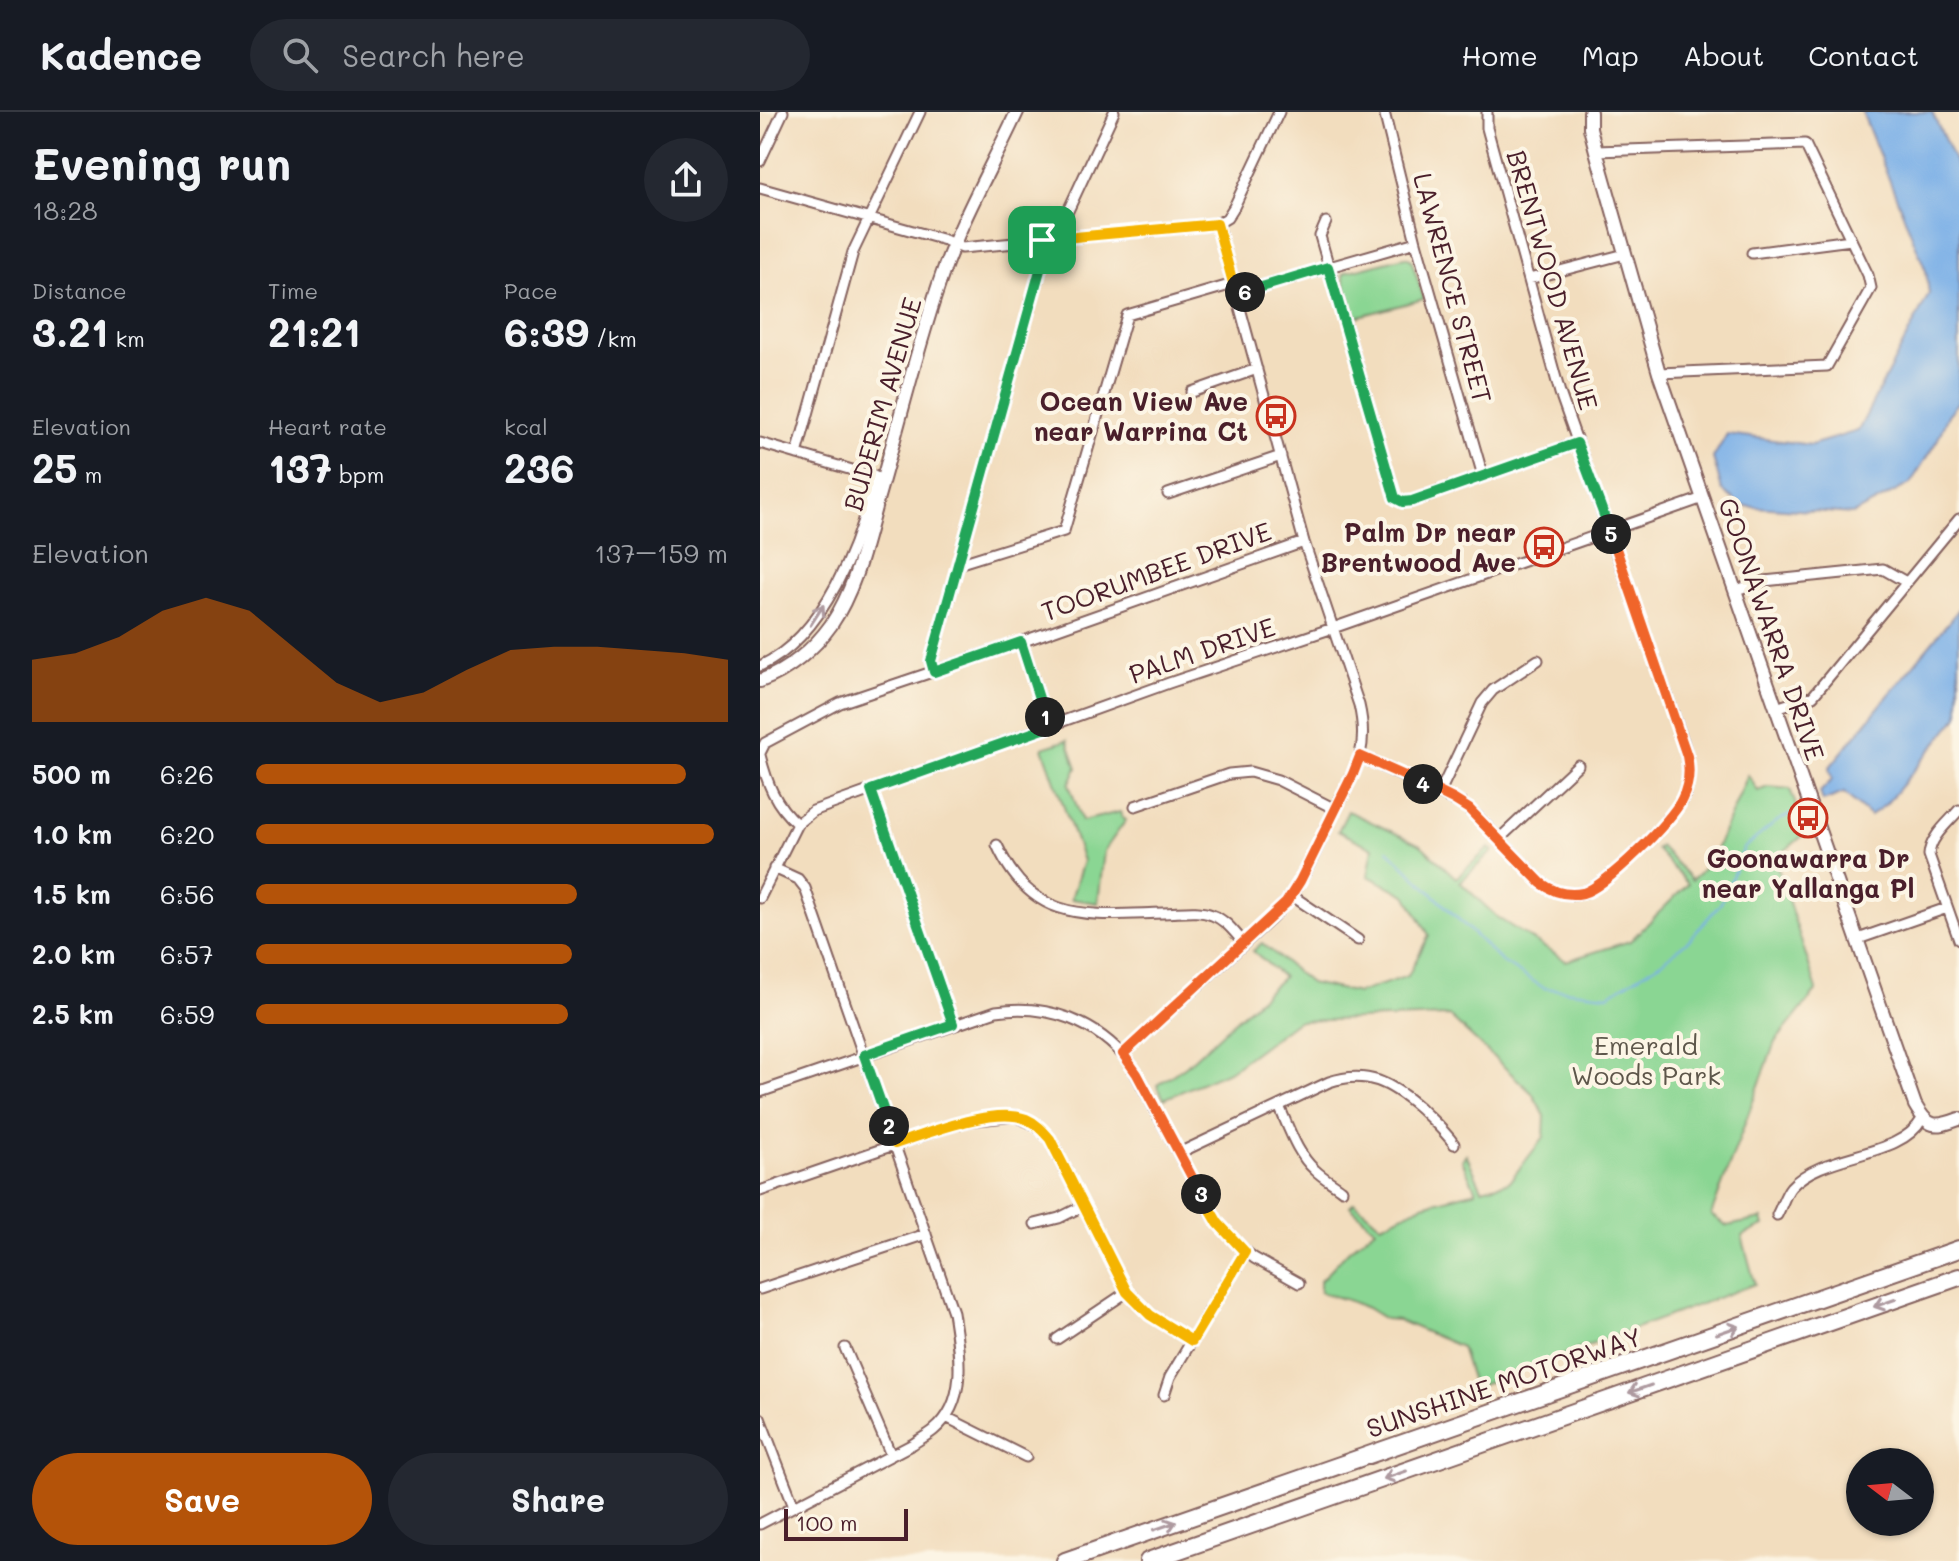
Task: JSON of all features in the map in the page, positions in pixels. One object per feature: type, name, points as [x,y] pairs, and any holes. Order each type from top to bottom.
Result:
[{"type":"highway","name":"SUNSHINE MOTORWAY","points":[[1065,1561],[1959,1249]]},
{"type":"highway","name":"SUNSHINE MOTORWAY","points":[[1148,1561],[1959,1277]]},
{"type":"street","points":[[760,161],[783,112]]},
{"type":"street","points":[[797,454],[853,252],[920,112]]},
{"type":"street","name":"BUDERIM AVENUE","points":[[760,681],[789,666],[825,633],[855,577],[878,478],[938,286],[954,244],[1017,112]]},
{"type":"street","points":[[1059,239],[1060,228],[1114,112]]},
{"type":"street","points":[[760,188],[962,248],[1217,224],[1227,218],[1234,207],[1279,112]]},
{"type":"street","name":"LAWRENCE STREET","points":[[1384,112],[1416,242],[1483,476]]},
{"type":"street","name":"BRENTWOOD AVENUE","points":[[1360,756],[1440,792],[1469,809],[1547,888],[1569,894],[1585,892],[1605,880],[1666,823],[1685,793],[1689,765],[1685,749],[1560,393],[1487,128],[1487,112]]},
{"type":"street","name":"GOONAWARRA DRIVE","points":[[1590,112],[1590,128],[1596,151],[1659,373],[1922,1119]]},
{"type":"street","points":[[1596,151],[1805,144],[1868,275],[1871,288],[1827,366],[1659,373]]},
{"type":"street","points":[[1326,222],[1320,236],[1395,498],[1403,502],[1412,501],[1577,443]]},
{"type":"street","points":[[1123,1054],[1278,912],[1291,895],[1360,756],[1361,714],[1304,542],[1217,224]]},
{"type":"street","points":[[934,672],[931,661],[1042,263],[1042,240]]},
{"type":"street","points":[[1752,253],[1851,240]]},
{"type":"street","points":[[958,564],[1064,531],[1127,315],[1328,267],[1416,242]]},
{"type":"street","points":[[1529,279],[1625,254]]},
{"type":"street","points":[[1192,392],[1257,369]]},
{"type":"street","points":[[760,443],[878,478]]},
{"type":"street","points":[[1168,494],[1281,456]]},
{"type":"street","name":"BUDERIM AVENUE","points":[[760,666],[781,655],[807,630],[836,584],[878,478]]},
{"type":"street","name":"PALM DRIVE","points":[[797,824],[813,811],[871,790],[1703,498]]},
{"type":"street","points":[[1776,708],[1813,696],[1959,519]]},
{"type":"street","name":"TOORUMBEE DRIVE","points":[[797,824],[779,807],[771,789],[760,754],[765,743],[840,703],[1304,542]]},
{"type":"street","points":[[1736,590],[1764,581],[1883,569],[1906,582]]},
{"type":"street","points":[[1021,642],[1049,727]]},
{"type":"street","points":[[1440,792],[1482,703],[1493,690],[1538,660]]},
{"type":"street","points":[[1499,839],[1578,765]]},
{"type":"street","points":[[1135,806],[1229,774],[1250,772],[1278,780],[1335,809]]},
{"type":"street","points":[[760,793],[771,789]]},
{"type":"street","points":[[871,790],[953,1024]]},
{"type":"street","points":[[1959,810],[1934,839],[1929,855],[1959,940]]},
{"type":"street","points":[[760,898],[797,824]]},
{"type":"street","points":[[997,845],[1017,880],[1054,906],[1086,914],[1205,913],[1223,921],[1244,943]]},
{"type":"street","points":[[760,1524],[913,1444],[935,1429],[946,1417],[959,1382],[953,1312],[804,885],[774,868]]},
{"type":"street","points":[[1291,895],[1358,940]]},
{"type":"street","points":[[1858,939],[1947,908]]},
{"type":"street","points":[[760,1092],[996,1011],[1040,1010],[1079,1022],[1103,1036],[1123,1054],[1137,1074],[1209,1210],[1226,1233],[1245,1252],[1299,1283]]},
{"type":"street","points":[[1179,1153],[1337,1079],[1350,1077],[1371,1079],[1392,1086],[1438,1124],[1454,1144]]},
{"type":"street","points":[[1279,1106],[1308,1163],[1342,1190]]},
{"type":"street","points":[[760,1191],[968,1121],[1007,1116],[1025,1119],[1050,1139],[1127,1292],[1150,1315],[1192,1341]]},
{"type":"street","points":[[1777,1215],[1790,1188],[1807,1174],[1910,1134],[1922,1119],[1936,1125],[1959,1119]]},
{"type":"street","points":[[1035,1224],[1059,1218],[1083,1206]]},
{"type":"street","points":[[760,1289],[926,1234]]},
{"type":"street","points":[[1164,1395],[1170,1377],[1245,1252]]},
{"type":"street","points":[[1057,1339],[1127,1292]]},
{"type":"street","points":[[845,1348],[891,1455]]},
{"type":"street","points":[[946,1417],[1026,1457]]},
{"type":"street","points":[[760,1418],[794,1506]]},
{"type":"green space","points":[[1404,257],[1411,259],[1424,299],[1352,318],[1343,275]]},
{"type":"green space","points":[[1067,740],[1077,768],[1069,784],[1082,821],[1120,812],[1126,820],[1104,851],[1098,903],[1071,899],[1083,861],[1043,748]]},
{"type":"green space","name":"Emerald Woods Park","points":[[1748,775],[1758,791],[1768,787],[1790,789],[1806,833],[1775,859],[1817,990],[1775,1042],[1711,1215],[1727,1226],[1762,1219],[1764,1226],[1742,1236],[1755,1284],[1474,1388],[1461,1347],[1398,1320],[1385,1319],[1350,1301],[1320,1292],[1320,1281],[1349,1250],[1375,1229],[1350,1206],[1354,1202],[1381,1225],[1423,1205],[1476,1191],[1462,1160],[1466,1154],[1482,1189],[1509,1182],[1544,1137],[1545,1116],[1532,1093],[1449,1016],[1297,1021],[1231,1070],[1164,1099],[1157,1085],[1186,1066],[1283,977],[1253,951],[1262,943],[1310,983],[1358,993],[1408,976],[1429,935],[1406,895],[1368,876],[1373,848],[1338,831],[1348,811],[1421,845],[1456,878],[1489,848],[1493,851],[1460,882],[1498,918],[1566,961],[1630,941],[1688,884],[1656,849],[1660,846],[1692,880],[1711,861]]},
{"type":"water","points":[[1862,112],[1932,112],[1959,171],[1959,402],[1948,415],[1938,439],[1910,484],[1853,514],[1742,506],[1722,490],[1713,458],[1727,434],[1811,445],[1858,431],[1929,294],[1926,271]]},
{"type":"water","points":[[1959,609],[1959,716],[1886,804],[1870,816],[1844,793],[1823,801],[1820,792],[1832,780],[1829,768]]},
{"type":"waterway","points":[[1388,850],[1501,961],[1544,988],[1608,995],[1662,962],[1689,940],[1721,903],[1744,848],[1776,822],[1805,806]]},
{"type":"place","name":"Ocean View Ave near Warrina Ct","points":[[1276,416]]},
{"type":"place","name":"Palm Dr near Brentwood Ave","points":[[1544,547]]},
{"type":"place","name":"Goonawarra Dr near Yallanga Pl","points":[[1808,818]]},
{"type":"route","points":[[1217,224],[1236,294],[1328,267],[1389,484],[1395,498],[1403,502],[1577,443],[1689,765],[1685,793],[1666,823],[1599,885],[1585,892],[1569,894],[1554,891],[1541,883],[1462,804],[1360,756],[1300,881],[1286,903],[1123,1054],[1137,1074],[1209,1210],[1245,1252],[1192,1341],[1150,1315],[1127,1292],[1050,1139],[1043,1131],[1025,1119],[1007,1116],[959,1123],[895,1144],[864,1055],[953,1024],[871,790],[1049,727],[1021,642],[934,672],[931,661],[1042,263],[1042,240],[1217,224]]}]
